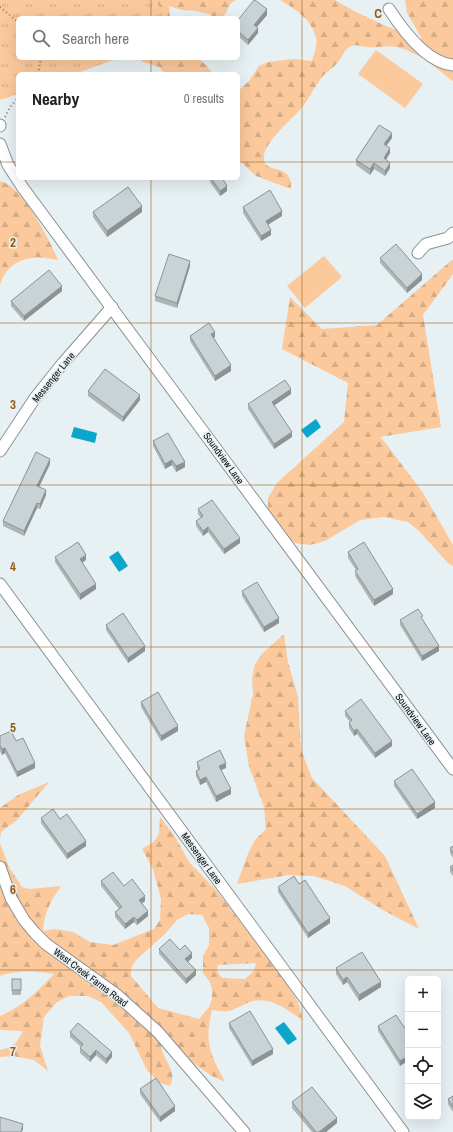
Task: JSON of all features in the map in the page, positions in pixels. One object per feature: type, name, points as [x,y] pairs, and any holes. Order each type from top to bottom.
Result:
[{"type":"street","points":[[389,9],[402,29],[419,46],[439,62],[445,65],[453,65]]},
{"type":"street","name":"Soundview Lane","points":[[0,144],[8,165],[16,177]]},
{"type":"street","name":"Soundview Lane","points":[[18,180],[453,769]]},
{"type":"street","points":[[418,253],[426,244],[448,238],[453,233]]},
{"type":"street","name":"Messenger Lane","points":[[0,451],[35,398],[63,363],[112,307]]},
{"type":"street","name":"Messenger Lane","points":[[0,584],[403,1132]]},
{"type":"street","name":"West Creek Farms Road","points":[[0,867],[11,898],[24,920],[35,933],[46,944],[117,995],[158,1032],[244,1132]]},
{"type":"path","points":[[0,7],[16,20]]},
{"type":"path","points":[[38,72],[41,60]]},
{"type":"path","points":[[0,125],[10,107],[16,100]]},
{"type":"green space","points":[[0,0],[156,0],[163,16],[16,16],[16,60],[113,60],[80,72],[16,72],[16,95],[0,100]]},
{"type":"green space","points":[[96,0],[236,0],[231,3],[224,16],[212,16],[196,11],[182,10],[169,6],[170,16],[114,16]]},
{"type":"green space","points":[[280,0],[335,0],[388,27],[422,39],[407,13],[405,0],[453,0],[453,81],[419,56],[404,49],[393,46],[367,47],[356,45],[349,47],[336,64],[323,76],[299,111],[278,132],[265,150],[265,162],[268,166],[283,171],[287,175],[290,180],[291,189],[256,176],[240,161],[240,89],[249,81],[259,66],[268,62],[294,59],[312,61],[316,46],[314,31],[306,19]]},
{"type":"green space","points":[[376,50],[423,84],[405,108],[358,74]]},
{"type":"green space","points":[[140,60],[200,60],[212,72],[164,72],[159,67]]},
{"type":"green space","points":[[0,181],[9,185],[18,192],[42,227],[58,260],[49,258],[31,258],[16,263],[9,269],[0,285]]},
{"type":"green space","points":[[324,256],[342,277],[305,308],[287,286]]},
{"type":"green space","points":[[453,259],[453,274],[423,315],[441,427],[380,437],[423,493],[453,545],[453,566],[448,563],[419,531],[408,522],[384,517],[360,520],[325,541],[310,545],[295,543],[282,531],[268,509],[268,498],[277,483],[344,422],[348,383],[282,349],[290,297],[322,329],[377,325]]},
{"type":"green space","points":[[284,634],[288,662],[298,697],[301,750],[312,778],[385,856],[419,929],[381,909],[345,886],[314,876],[288,875],[237,884],[247,856],[255,840],[266,829],[264,807],[249,766],[244,736],[253,694],[252,678],[255,664],[262,654]]},
{"type":"green space","points":[[49,782],[17,820],[1,832],[0,840],[0,808],[18,795]]},
{"type":"green space","points":[[160,817],[174,835],[189,862],[216,890],[282,976],[298,1002],[303,1021],[277,1004],[262,1000],[247,1003],[231,1011],[212,1010],[209,1031],[210,1048],[225,1082],[210,1075],[185,1057],[161,1046],[164,1057],[171,1070],[172,1080],[170,1086],[160,1083],[147,1070],[129,1033],[101,1002],[88,996],[69,996],[57,1002],[44,1017],[40,1046],[48,1071],[34,1060],[13,1056],[0,1057],[0,1050],[9,1048],[14,1044],[23,1031],[0,1030],[0,1016],[23,1003],[54,974],[27,972],[0,976],[0,843],[9,867],[22,887],[29,889],[61,886],[49,907],[45,918],[43,931],[54,929],[73,932],[90,942],[113,945],[154,929],[160,920],[161,899],[153,869],[142,849],[152,843],[157,837],[159,833]],"holes":[[[188,914],[202,915],[209,928],[209,945],[203,956],[203,973],[210,982],[212,999],[209,1007],[199,1019],[158,1008],[131,976],[131,968],[136,960],[165,934],[177,920]],[[256,963],[254,971],[245,979],[222,978],[217,971],[218,965]]]},
{"type":"water","points":[[316,419],[321,427],[307,438],[301,430]]},
{"type":"water","points":[[74,427],[97,433],[95,443],[71,437]]},
{"type":"water","points":[[118,551],[128,566],[119,572],[109,557]]},
{"type":"water","points":[[284,1022],[297,1039],[288,1045],[275,1028]]},
{"type":"building","points":[[254,0],[267,9],[254,25],[258,28],[248,40],[240,33],[240,18]]},
{"type":"building","points":[[379,125],[392,133],[384,144],[390,148],[384,158],[390,163],[385,171],[374,163],[370,169],[356,160]]},
{"type":"building","points":[[212,180],[223,180],[227,186],[220,191]]},
{"type":"building","points":[[128,187],[142,206],[107,231],[93,212]]},
{"type":"building","points":[[270,190],[282,211],[266,221],[271,230],[261,236],[243,207]]},
{"type":"building","points":[[396,244],[422,274],[407,288],[380,258]]},
{"type":"building","points":[[169,254],[190,261],[177,303],[155,296]]},
{"type":"building","points":[[49,270],[62,286],[24,316],[11,301]]},
{"type":"building","points":[[209,323],[215,332],[211,334],[231,365],[215,376],[190,336]]},
{"type":"building","points":[[105,369],[140,395],[123,417],[88,391]]},
{"type":"building","points":[[285,380],[291,389],[272,402],[292,432],[274,444],[248,404]]},
{"type":"building","points":[[168,433],[185,462],[176,466],[172,460],[165,464],[153,441]]},
{"type":"building","points":[[36,452],[50,459],[37,486],[46,490],[40,504],[37,503],[24,531],[3,521]]},
{"type":"building","points":[[212,500],[240,538],[224,549],[208,527],[203,531],[196,521],[203,516],[198,509]]},
{"type":"building","points":[[78,542],[86,555],[80,559],[96,584],[80,594],[55,557]]},
{"type":"building","points":[[364,542],[393,589],[374,600],[355,571],[358,569],[348,552]]},
{"type":"building","points":[[257,582],[279,618],[264,627],[242,591]]},
{"type":"building","points":[[418,609],[423,616],[421,617],[439,646],[422,656],[400,620]]},
{"type":"building","points":[[123,613],[145,646],[128,658],[106,625]]},
{"type":"building","points":[[158,692],[178,726],[161,736],[141,702]]},
{"type":"building","points":[[361,699],[392,741],[375,753],[357,729],[354,731],[349,723],[352,720],[345,711]]},
{"type":"building","points":[[11,731],[16,741],[23,738],[35,763],[17,772],[5,748],[2,749],[0,746],[0,736]]},
{"type":"building","points":[[220,750],[226,763],[219,766],[231,789],[216,796],[206,777],[200,780],[196,771],[200,769],[197,762]]},
{"type":"building","points":[[412,769],[435,802],[417,814],[394,781]]},
{"type":"building","points":[[53,809],[60,819],[67,814],[86,841],[67,854],[41,818]]},
{"type":"building","points":[[453,846],[453,853],[450,848]]},
{"type":"building","points":[[113,872],[124,886],[132,879],[145,896],[139,900],[148,911],[137,920],[134,917],[125,924],[115,912],[122,907],[101,881]]},
{"type":"building","points":[[294,876],[299,884],[305,880],[330,918],[308,933],[278,887]]},
{"type":"building","points":[[170,939],[180,950],[185,945],[192,953],[185,959],[196,970],[186,979],[159,949]]},
{"type":"building","points":[[362,952],[381,982],[359,995],[347,977],[343,980],[336,968]]},
{"type":"building","points":[[12,979],[21,979],[21,990],[12,990]]},
{"type":"building","points":[[250,1011],[273,1049],[252,1061],[229,1023]]},
{"type":"building","points":[[396,1015],[405,1028],[405,1058],[400,1061],[378,1026]]},
{"type":"building","points":[[78,1023],[112,1052],[106,1059],[96,1050],[90,1057],[80,1048],[83,1044],[70,1032]]},
{"type":"building","points":[[156,1078],[175,1106],[160,1117],[140,1089]]},
{"type":"building","points":[[312,1087],[337,1118],[319,1132],[316,1132],[292,1102]]},
{"type":"building","points":[[453,1096],[453,1107],[448,1099]]},
{"type":"building","points":[[0,1117],[23,1124],[21,1132],[0,1132]]}]
